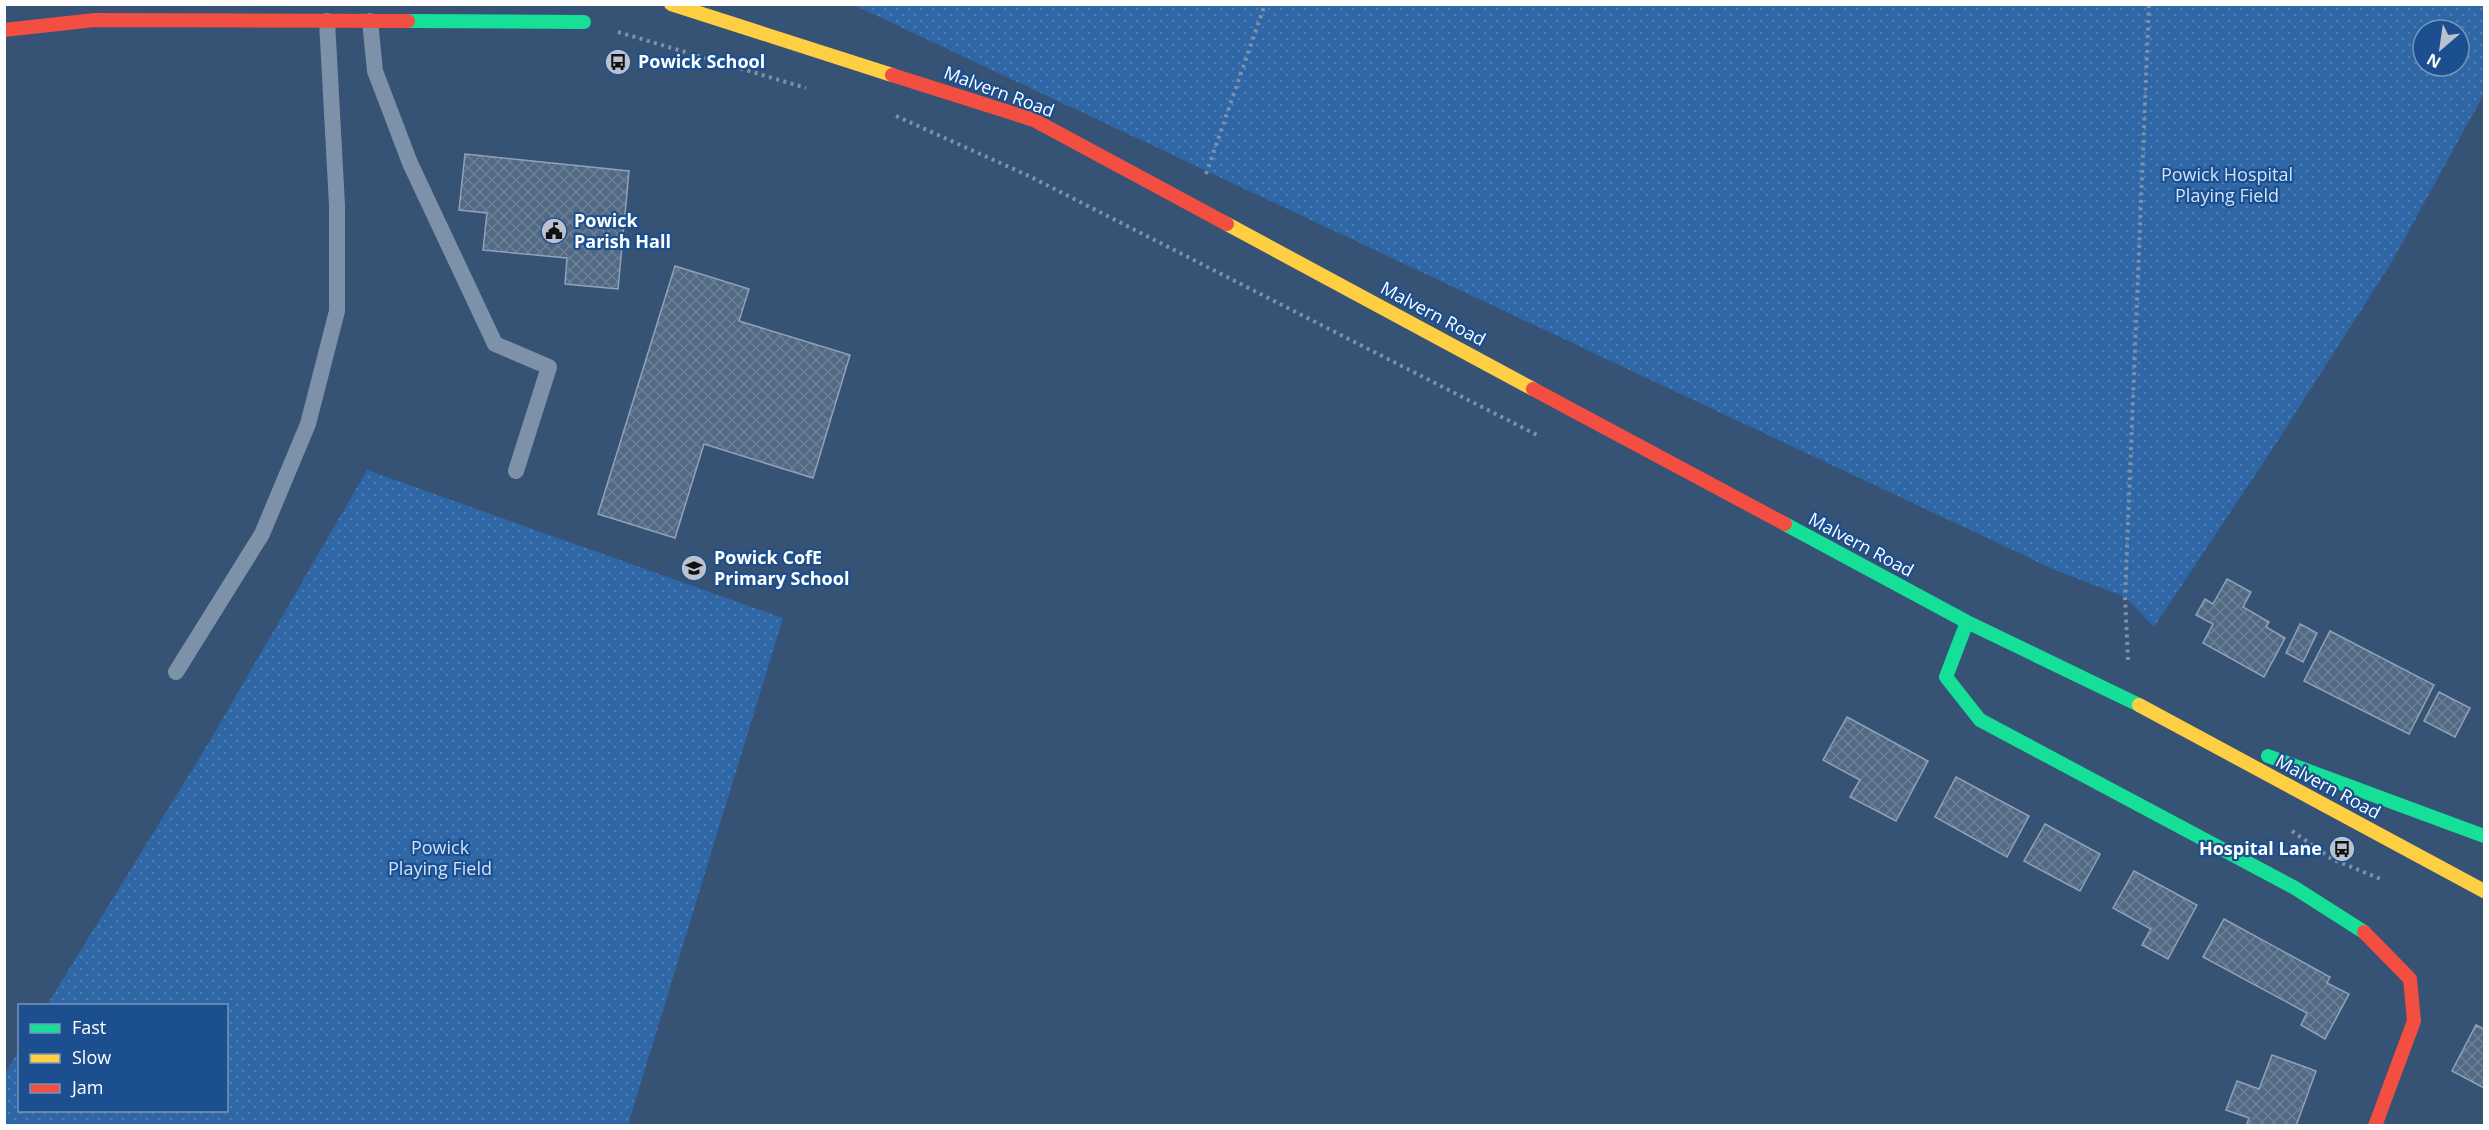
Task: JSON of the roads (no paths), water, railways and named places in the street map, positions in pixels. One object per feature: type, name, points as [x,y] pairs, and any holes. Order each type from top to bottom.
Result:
[{"type":"main road","name":"Malvern Road","points":[[671,4],[1034,120],[1967,622],[2130,700],[2484,891]]},
{"type":"main road","points":[[4,30],[95,20],[584,22]]},
{"type":"main road","points":[[1967,622],[1946,677],[1980,720],[2295,888],[2359,927],[2410,978],[2414,1021],[2376,1125]]},
{"type":"main road","name":"Malvern Road","points":[[2154,714],[2484,836]]},
{"type":"lane","points":[[176,672],[261,534],[308,424],[337,311],[337,205],[327,21]]},
{"type":"lane","points":[[369,21],[375,71],[410,163],[495,344],[549,367],[516,471]]},
{"type":"place","name":"Powick School","points":[[618,62]]},
{"type":"place","name":"Powick Parish Hall","points":[[554,231]]},
{"type":"place","name":"Powick CofE Primary School","points":[[694,568]]},
{"type":"place","name":"Hospital Lane","points":[[2342,849]]},
{"type":"park label","name":"Powick Hospital Playing Field","points":[[2227,186]]},
{"type":"park label","name":"Powick Playing Field","points":[[440,858]]}]
